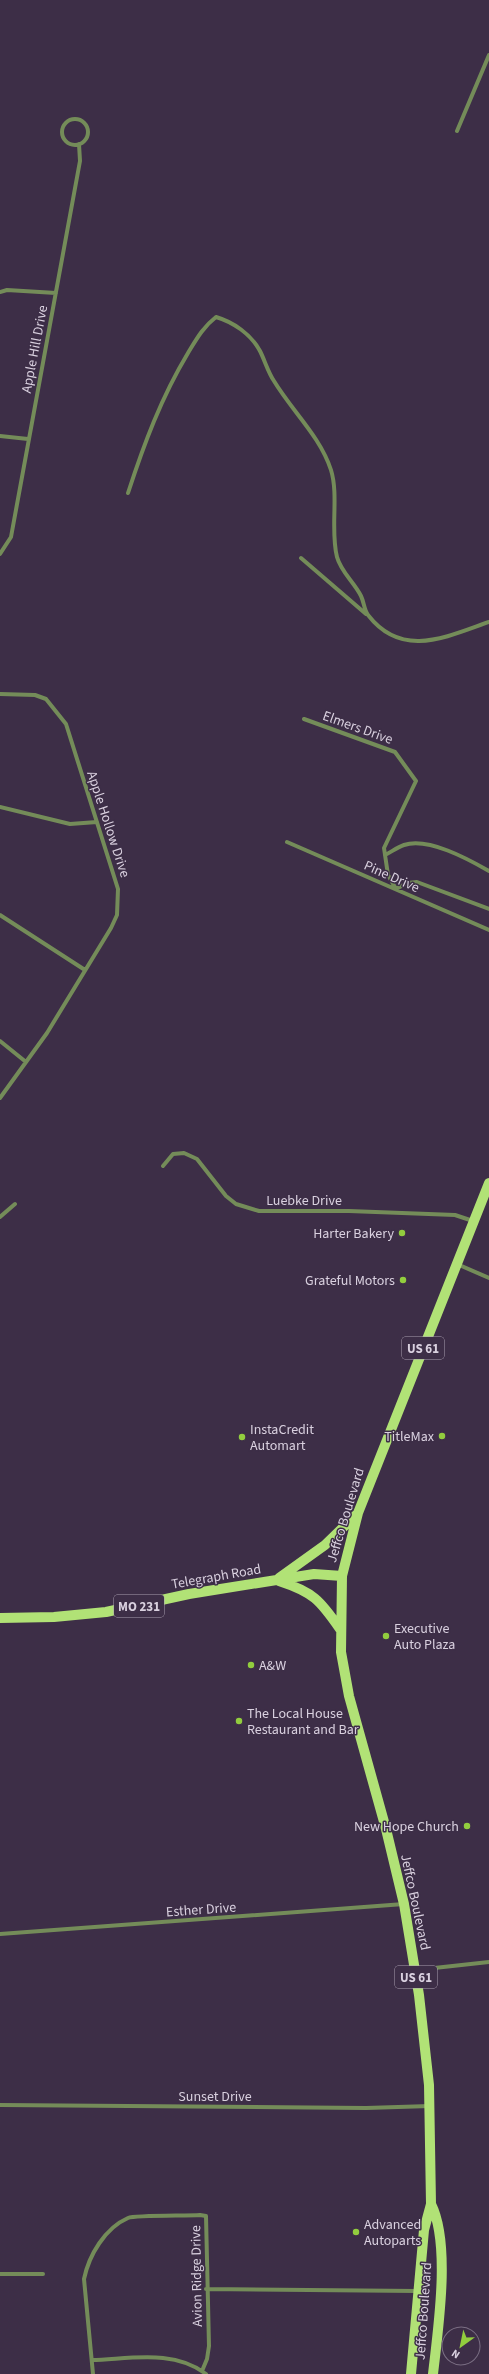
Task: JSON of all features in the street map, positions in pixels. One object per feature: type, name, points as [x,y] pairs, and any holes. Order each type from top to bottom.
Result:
[{"type":"main road","name":"Jeffco Boulevard","points":[[411,2374],[420,2292],[424,2230],[431,2204],[430,2106],[422,2017],[404,1904],[386,1829],[349,1696],[340,1652],[342,1576],[358,1513],[489,1183]]},
{"type":"main road","points":[[277,1580],[325,1545],[358,1513]]},
{"type":"main road","name":"Telegraph Road","points":[[0,1618],[54,1617],[106,1612],[189,1594],[314,1574],[342,1576]]},
{"type":"main road","points":[[277,1580],[302,1588],[310,1593],[324,1606],[340,1629]]},
{"type":"main road","name":"Jeffco Boulevard","points":[[431,2204],[437,2217],[440,2232],[441,2280],[433,2374]]},
{"type":"street","points":[[457,131],[489,56]]},
{"type":"street","name":"Apple Hill Drive","points":[[71,120],[81,121],[87,130],[84,140],[78,144],[71,144],[63,137],[63,127],[71,120]]},
{"type":"street","name":"Apple Hill Drive","points":[[0,554],[11,537],[80,160],[78,144]]},
{"type":"street","points":[[0,292],[7,290],[56,293]]},
{"type":"street","points":[[128,493],[151,425],[171,382],[205,326],[216,318],[229,321],[240,328],[259,350],[273,380],[325,454],[332,472],[337,557],[348,578],[361,596],[367,614]]},
{"type":"street","points":[[0,436],[28,439]]},
{"type":"street","points":[[301,558],[367,614],[386,634],[400,640],[436,640],[489,622]]},
{"type":"street","name":"Apple Hollow Drive","points":[[0,694],[36,695],[46,699],[58,712],[66,724],[118,889],[116,915],[85,970],[47,1033],[0,1098]]},
{"type":"street","name":"Elmers Drive","points":[[304,719],[396,752],[416,781],[384,848],[388,875],[396,889]]},
{"type":"street","points":[[0,807],[70,824],[97,822]]},
{"type":"street","name":"Pine Drive","points":[[287,842],[489,930]]},
{"type":"street","points":[[385,855],[404,845],[425,844],[445,850],[489,870]]},
{"type":"street","points":[[396,889],[407,883],[417,882],[489,909]]},
{"type":"street","points":[[0,915],[85,970]]},
{"type":"street","points":[[0,1041],[26,1062]]},
{"type":"street","name":"Luebke Drive","points":[[163,1166],[173,1154],[184,1153],[197,1159],[226,1196],[236,1204],[259,1211],[349,1211],[455,1215],[474,1221]]},
{"type":"street","points":[[0,1217],[15,1204]]},
{"type":"street","points":[[456,1264],[489,1278]]},
{"type":"street","name":"Esther Drive","points":[[0,1934],[404,1904]]},
{"type":"street","points":[[415,1970],[489,1962]]},
{"type":"street","name":"Sunset Drive","points":[[0,2105],[359,2108],[430,2106]]},
{"type":"street","name":"Avion Ridge Drive","points":[[93,2374],[84,2279],[87,2265],[104,2236],[129,2218],[206,2216],[206,2289],[209,2346],[204,2372]]},
{"type":"street","points":[[0,2274],[43,2274]]},
{"type":"street","points":[[206,2289],[420,2292]]},
{"type":"street","points":[[92,2360],[166,2358],[179,2360],[204,2372]]},
{"type":"place","name":"Harter Bakery","points":[[402,1233]]},
{"type":"place","name":"Grateful Motors","points":[[403,1280]]},
{"type":"place","name":"TitleMax","points":[[442,1436]]},
{"type":"place","name":"InstaCredit Automart","points":[[242,1437]]},
{"type":"place","name":"Executive Auto Plaza","points":[[386,1636]]},
{"type":"place","name":"A&W","points":[[251,1665]]},
{"type":"place","name":"The Local House Restaurant and Bar","points":[[239,1721]]},
{"type":"place","name":"New Hope Church","points":[[467,1826]]},
{"type":"place","name":"Advanced Autoparts","points":[[356,2232]]}]
